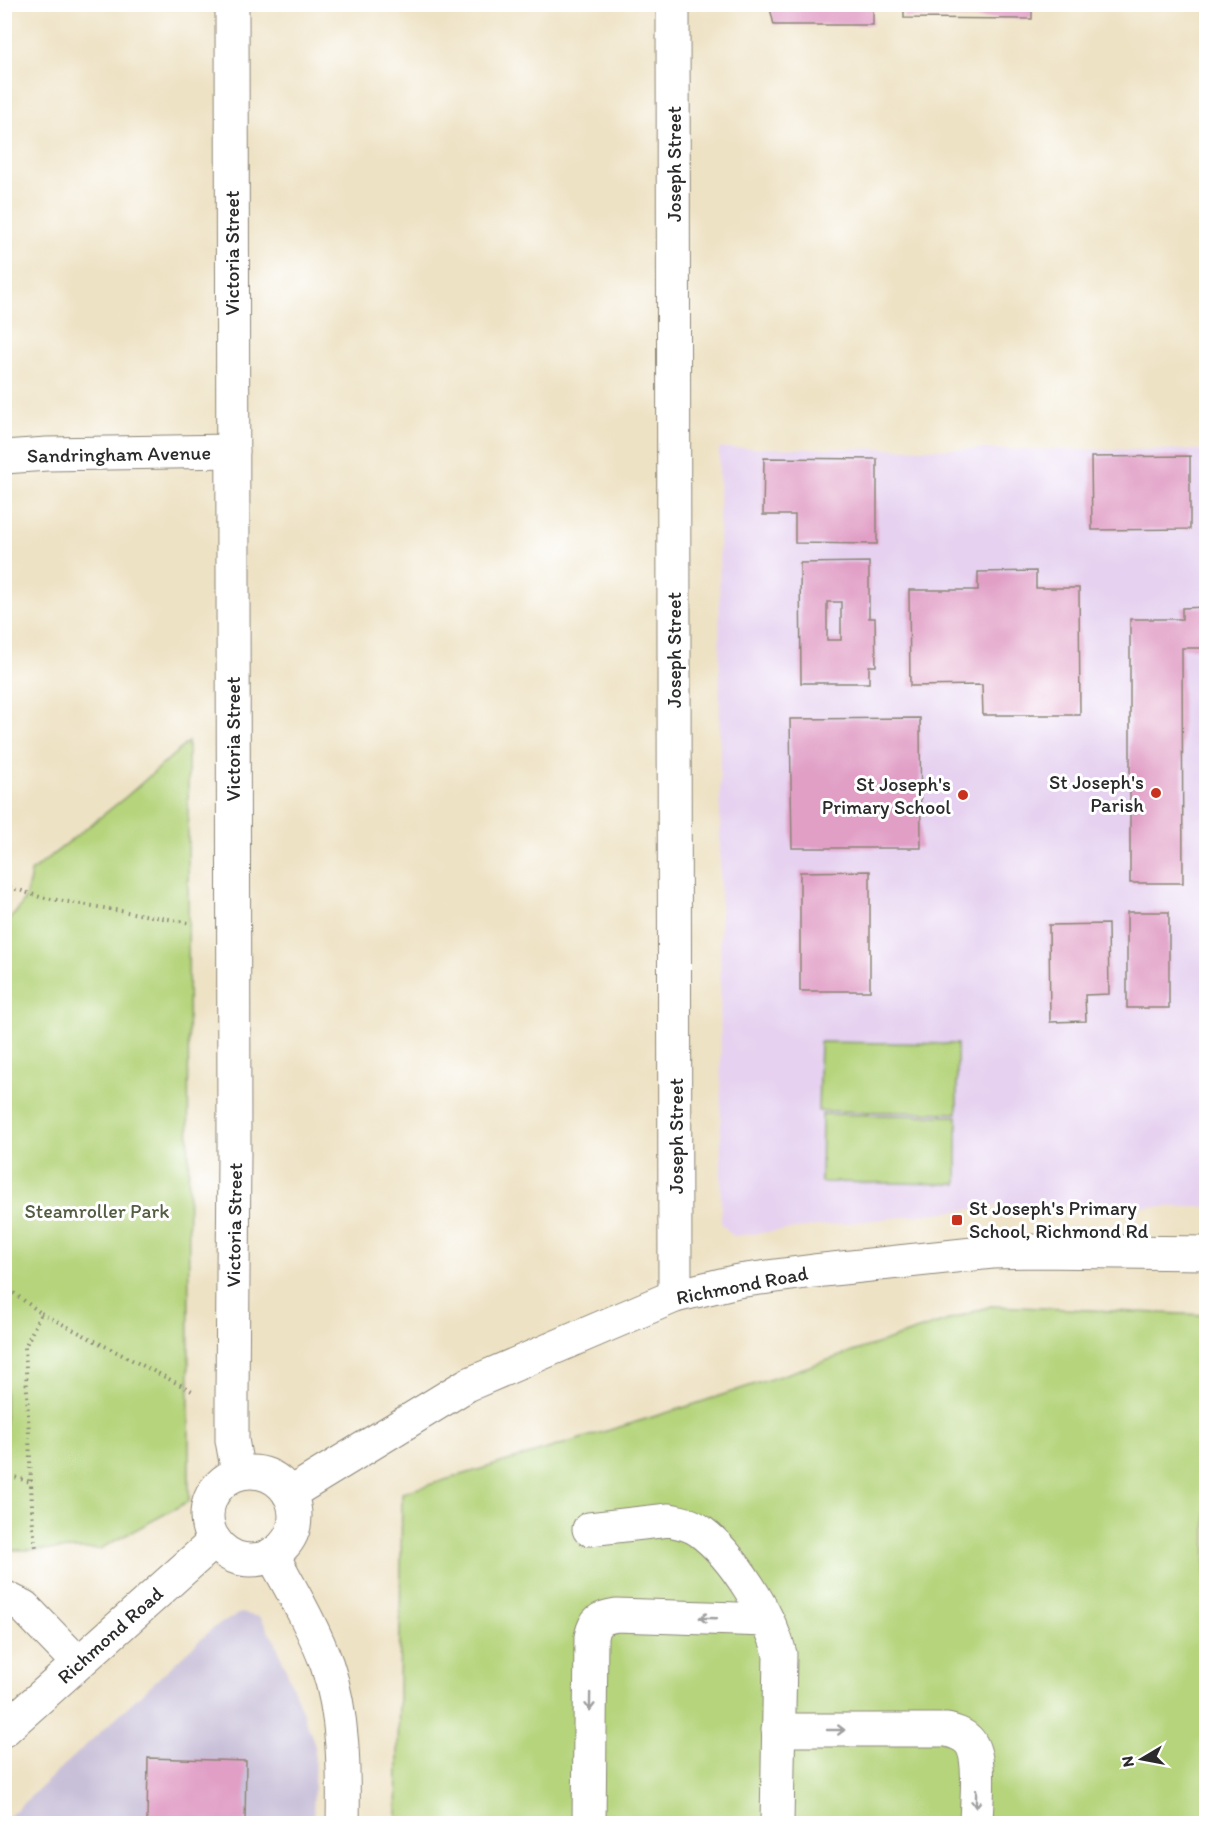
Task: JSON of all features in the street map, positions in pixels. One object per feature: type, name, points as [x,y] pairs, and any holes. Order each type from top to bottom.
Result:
[{"type":"street","name":"Victoria Street","points":[[232,4],[234,1155],[232,1440],[238,1473]]},
{"type":"street","name":"Joseph Street","points":[[673,4],[675,1296]]},
{"type":"street","name":"Sandringham Avenue","points":[[4,457],[47,454],[233,451]]},
{"type":"street","name":"Richmond Road","points":[[289,1494],[466,1385],[675,1296],[738,1281],[980,1253],[1206,1252]]},
{"type":"street","points":[[253,1472],[267,1475],[279,1482],[289,1494],[294,1507],[291,1534],[272,1554],[248,1559],[235,1557],[215,1541],[209,1529],[207,1515],[209,1501],[226,1479],[238,1473],[253,1472]]},
{"type":"street","points":[[589,1529],[669,1520],[682,1522],[698,1529],[721,1548],[738,1572],[767,1620],[780,1654],[777,1824]]},
{"type":"street","name":"Richmond Road","points":[[4,1730],[215,1541]]},
{"type":"street","points":[[272,1554],[310,1626],[327,1666],[337,1704],[342,1751],[343,1824]]},
{"type":"street","points":[[4,1598],[24,1607],[78,1663]]},
{"type":"street","points":[[589,1824],[591,1637],[600,1619],[616,1616],[767,1620]]},
{"type":"street","points":[[778,1730],[947,1730],[959,1734],[969,1741],[976,1757],[976,1824]]},
{"type":"path","points":[[4,885],[40,897],[191,924]]},
{"type":"path","points":[[5,1287],[41,1313],[192,1391]]},
{"type":"path","points":[[36,1548],[33,1528],[25,1347],[41,1313]]},
{"type":"path","points":[[4,1474],[31,1482]]},
{"type":"shaded area","name":"St Joseph's Primary School","points":[[719,448],[1206,450],[1206,1207],[998,1206],[733,1236],[721,1223]]},
{"type":"shaded area","points":[[241,1613],[260,1617],[276,1643],[315,1745],[313,1823],[5,1824],[5,1820],[214,1627]]},
{"type":"green space","name":"Steamroller Park","points":[[188,742],[189,1501],[100,1549],[5,1550],[5,922],[24,900],[31,872],[127,796]]},
{"type":"green space","points":[[820,1042],[957,1044],[957,1113],[818,1111]]},
{"type":"green space","points":[[822,1114],[957,1116],[957,1184],[821,1182]]},
{"type":"green space","points":[[991,1306],[1206,1315],[1206,1823],[397,1824],[402,1493],[692,1405]]},
{"type":"building","points":[[769,4],[873,4],[873,25],[774,25]]},
{"type":"building","points":[[904,4],[1032,4],[1032,19],[904,18]]},
{"type":"building","points":[[1190,456],[1190,529],[1092,530],[1091,457]]},
{"type":"building","points":[[764,458],[877,459],[877,544],[795,543],[795,515],[763,515]]},
{"type":"building","points":[[869,562],[869,618],[875,618],[876,666],[869,666],[869,683],[801,683],[800,563]],"holes":[[[827,602],[841,602],[841,640],[827,640]]]},
{"type":"building","points":[[1036,571],[1036,588],[1079,588],[1080,715],[983,715],[982,685],[910,686],[909,590],[978,590],[978,572]]},
{"type":"building","name":"St Joseph's Parish","points":[[1206,607],[1206,648],[1182,648],[1183,883],[1130,883],[1130,619],[1182,619],[1182,608]]},
{"type":"building","points":[[920,718],[921,848],[792,848],[790,719]]},
{"type":"building","points":[[870,871],[870,991],[800,991],[800,872]]},
{"type":"building","points":[[1127,912],[1169,912],[1169,1008],[1127,1008]]},
{"type":"building","points":[[1108,924],[1109,994],[1085,995],[1086,1021],[1050,1022],[1049,925]]},
{"type":"building","points":[[148,1758],[246,1761],[245,1824],[147,1824]]},
{"type":"place","name":"St Joseph's Parish","points":[[1156,793]]},
{"type":"place","name":"St Joseph's Primary School","points":[[963,795]]},
{"type":"place","name":"St Joseph's Primary School, Richmond Rd","points":[[957,1220]]}]
